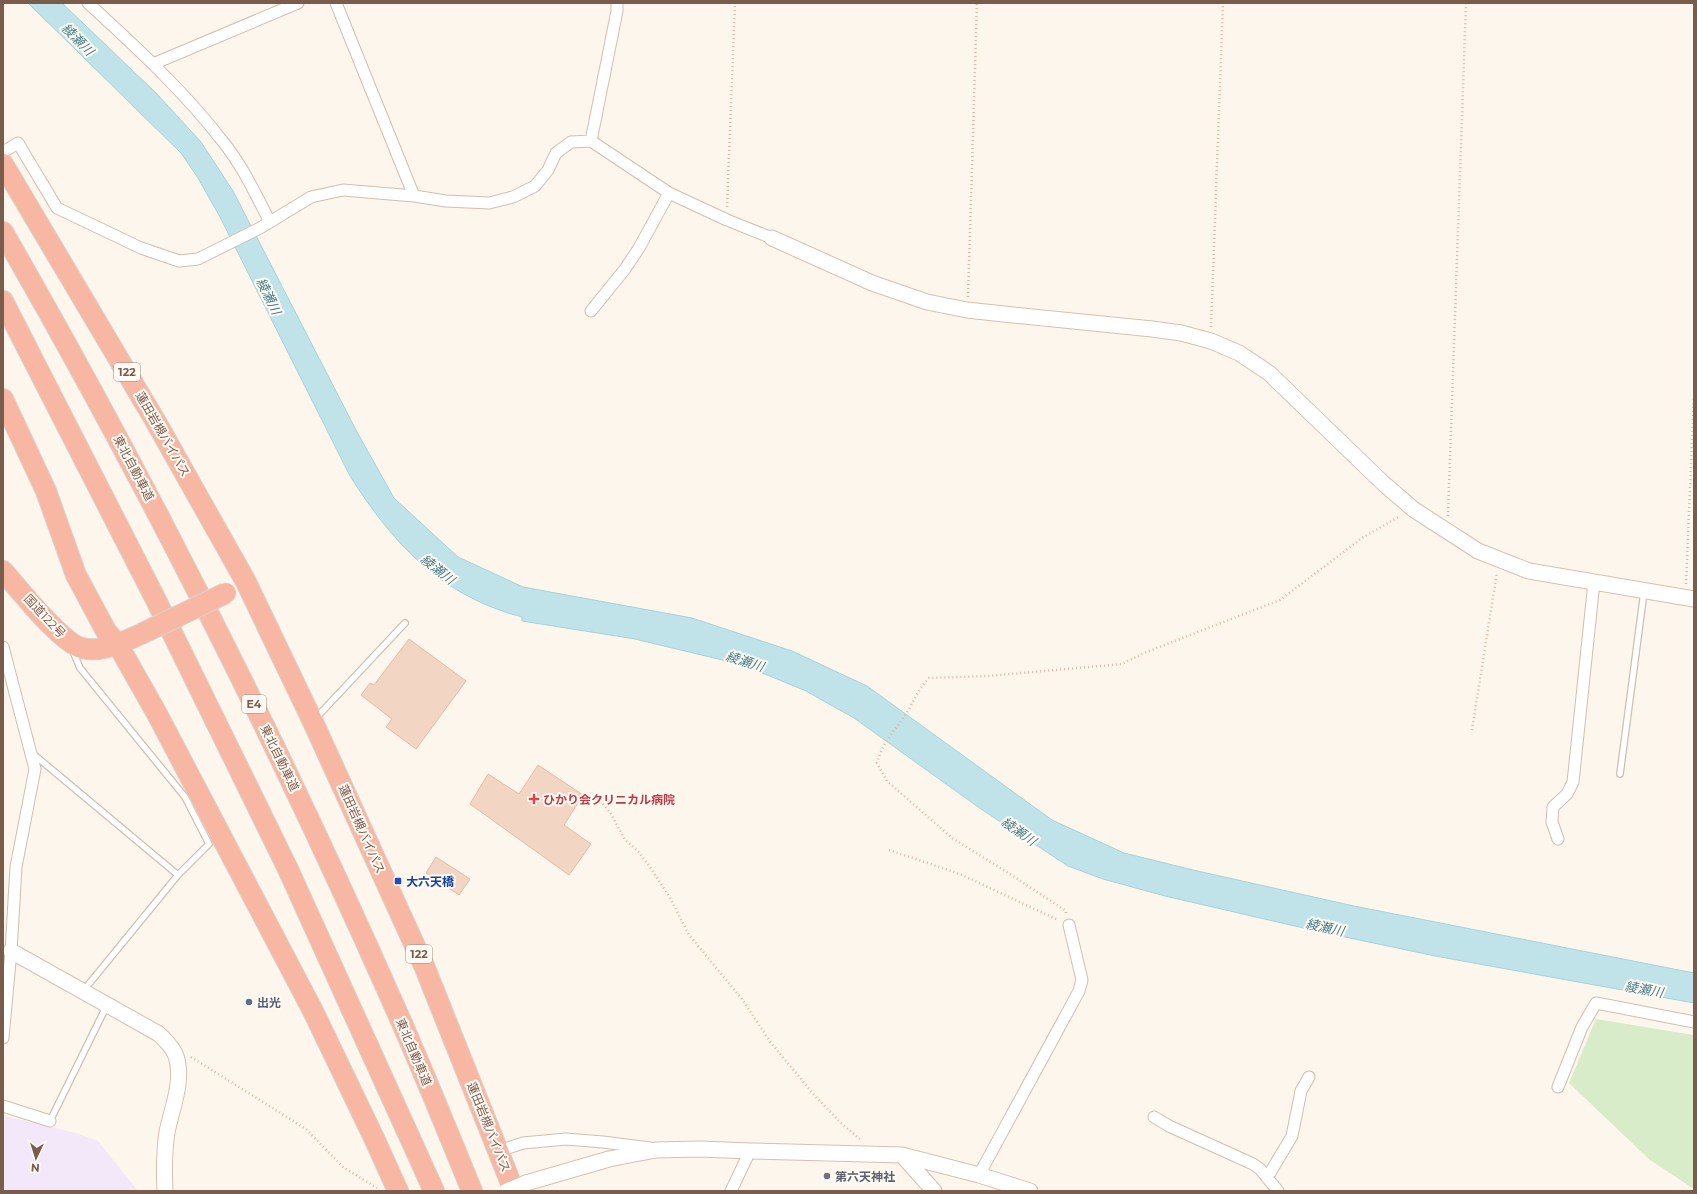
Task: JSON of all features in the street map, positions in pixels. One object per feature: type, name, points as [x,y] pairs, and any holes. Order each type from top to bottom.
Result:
[{"type":"highway","name":"蓮田岩槻バイパス","points":[[3,164],[156,422],[246,582],[313,722],[425,968],[499,1151],[520,1187]]},
{"type":"highway","name":"東北自動車道","points":[[3,232],[135,471],[194,583],[253,702],[394,1005],[472,1191]]},
{"type":"highway","points":[[3,301],[156,600],[287,867],[434,1191]]},
{"type":"highway","points":[[3,399],[46,491],[76,575],[106,631],[118,645],[159,719],[313,1011],[374,1138],[390,1191]]},
{"type":"highway","name":"国道122号","points":[[3,571],[57,632],[70,643],[82,648],[95,649],[109,648],[118,645]]},
{"type":"highway","points":[[118,645],[246,582]]},
{"type":"street","points":[[88,3],[153,64],[224,143],[244,174],[270,222]]},
{"type":"street","points":[[153,64],[298,3]]},
{"type":"street","points":[[336,3],[414,196]]},
{"type":"street","points":[[591,142],[617,11],[617,3]]},
{"type":"street","points":[[3,152],[18,143],[57,208],[141,248],[179,260],[198,259],[260,228],[311,196],[343,190],[414,196],[446,201],[489,203],[513,197],[534,186],[548,170],[556,153],[572,142],[591,142],[669,193],[872,283],[927,302],[967,310],[1152,329],[1211,341],[1239,354],[1269,373],[1383,483],[1413,509],[1447,533],[1478,551],[1529,571],[1690,599]]},
{"type":"street","points":[[591,311],[625,269],[639,248],[669,193]]},
{"type":"street","points":[[1558,839],[1552,822],[1553,807],[1567,794],[1573,782],[1594,582]]},
{"type":"street","points":[[3,646],[35,769],[16,867],[7,948],[3,1038]]},
{"type":"street","points":[[979,1175],[1079,991],[1082,980],[1069,925]]},
{"type":"street","points":[[7,948],[158,1034],[167,1042],[176,1054],[178,1066],[178,1086],[167,1133],[164,1166],[165,1191]]},
{"type":"street","points":[[1558,1087],[1582,1028],[1596,1003],[1694,1022]]},
{"type":"street","points":[[1267,1178],[1292,1136],[1301,1091],[1309,1077]]},
{"type":"street","points":[[3,1106],[50,1122]]},
{"type":"street","points":[[1154,1117],[1169,1126],[1253,1164],[1260,1169],[1278,1191]]},
{"type":"street","points":[[499,1151],[523,1142],[566,1139],[603,1142],[656,1150]]},
{"type":"street","points":[[507,1191],[608,1159],[656,1150],[700,1148],[750,1151],[902,1155],[979,1175],[1030,1191]]},
{"type":"street","points":[[731,1191],[750,1151]]},
{"type":"street","points":[[902,1155],[934,1191]]},
{"type":"lane","points":[[1620,774],[1644,591]]},
{"type":"lane","points":[[313,722],[405,623]]},
{"type":"lane","points":[[70,643],[80,668],[185,797],[209,844],[178,875],[82,992]]},
{"type":"lane","points":[[30,751],[178,875]]},
{"type":"lane","points":[[50,1122],[106,1005]]},
{"type":"path","points":[[727,220],[735,3]]},
{"type":"path","points":[[967,310],[976,3]]},
{"type":"path","points":[[1211,341],[1223,3]]},
{"type":"path","points":[[1447,533],[1466,3]]},
{"type":"path","points":[[1690,599],[1694,396]]},
{"type":"path","points":[[1069,925],[1066,911],[952,838],[886,781],[877,763],[880,749],[909,710],[923,683],[929,678],[988,676],[1122,664],[1280,600],[1362,538],[1413,509]]},
{"type":"path","points":[[1472,730],[1499,560]]},
{"type":"path","points":[[595,795],[610,812],[625,840],[637,850],[650,867],[670,898],[689,935],[742,999],[771,1043],[816,1097],[843,1125],[877,1154]]},
{"type":"path","points":[[889,850],[960,874],[1069,925]]},
{"type":"path","points":[[167,1042],[306,1129],[343,1167],[390,1191]]},
{"type":"shaded area","points":[[5,1116],[76,1133],[98,1141],[138,1191],[3,1191],[3,1128]]},
{"type":"green space","points":[[1596,1019],[1694,1035],[1694,1189],[1650,1160],[1569,1083]]},
{"type":"water","name":"綾瀬川","points":[[28,3],[62,3],[156,93],[201,142],[233,191],[357,432],[394,498],[458,557],[523,587],[692,618],[792,651],[867,686],[1052,820],[1124,853],[1354,906],[1694,973],[1694,1003],[1435,956],[1312,930],[1165,896],[1103,879],[1068,866],[981,809],[854,718],[806,691],[743,665],[635,639],[522,621],[522,617],[493,608],[467,596],[443,581],[422,564],[402,545],[366,501],[350,476],[220,217],[198,178],[181,153]]},
{"type":"building","points":[[409,639],[466,681],[416,749],[386,727],[392,719],[361,695],[370,683],[374,685]]},
{"type":"building","points":[[538,765],[583,795],[564,825],[591,844],[569,875],[470,804],[488,774],[519,794]]},
{"type":"building","points":[[436,857],[470,879],[459,895],[426,873]]},
{"type":"place","name":"ひかり会クリニカル病院","points":[[534,799]]},
{"type":"place","name":"大六天橋","points":[[398,881]]},
{"type":"place","name":"出光","points":[[249,1002]]},
{"type":"place","name":"第六天神社","points":[[827,1176]]}]
